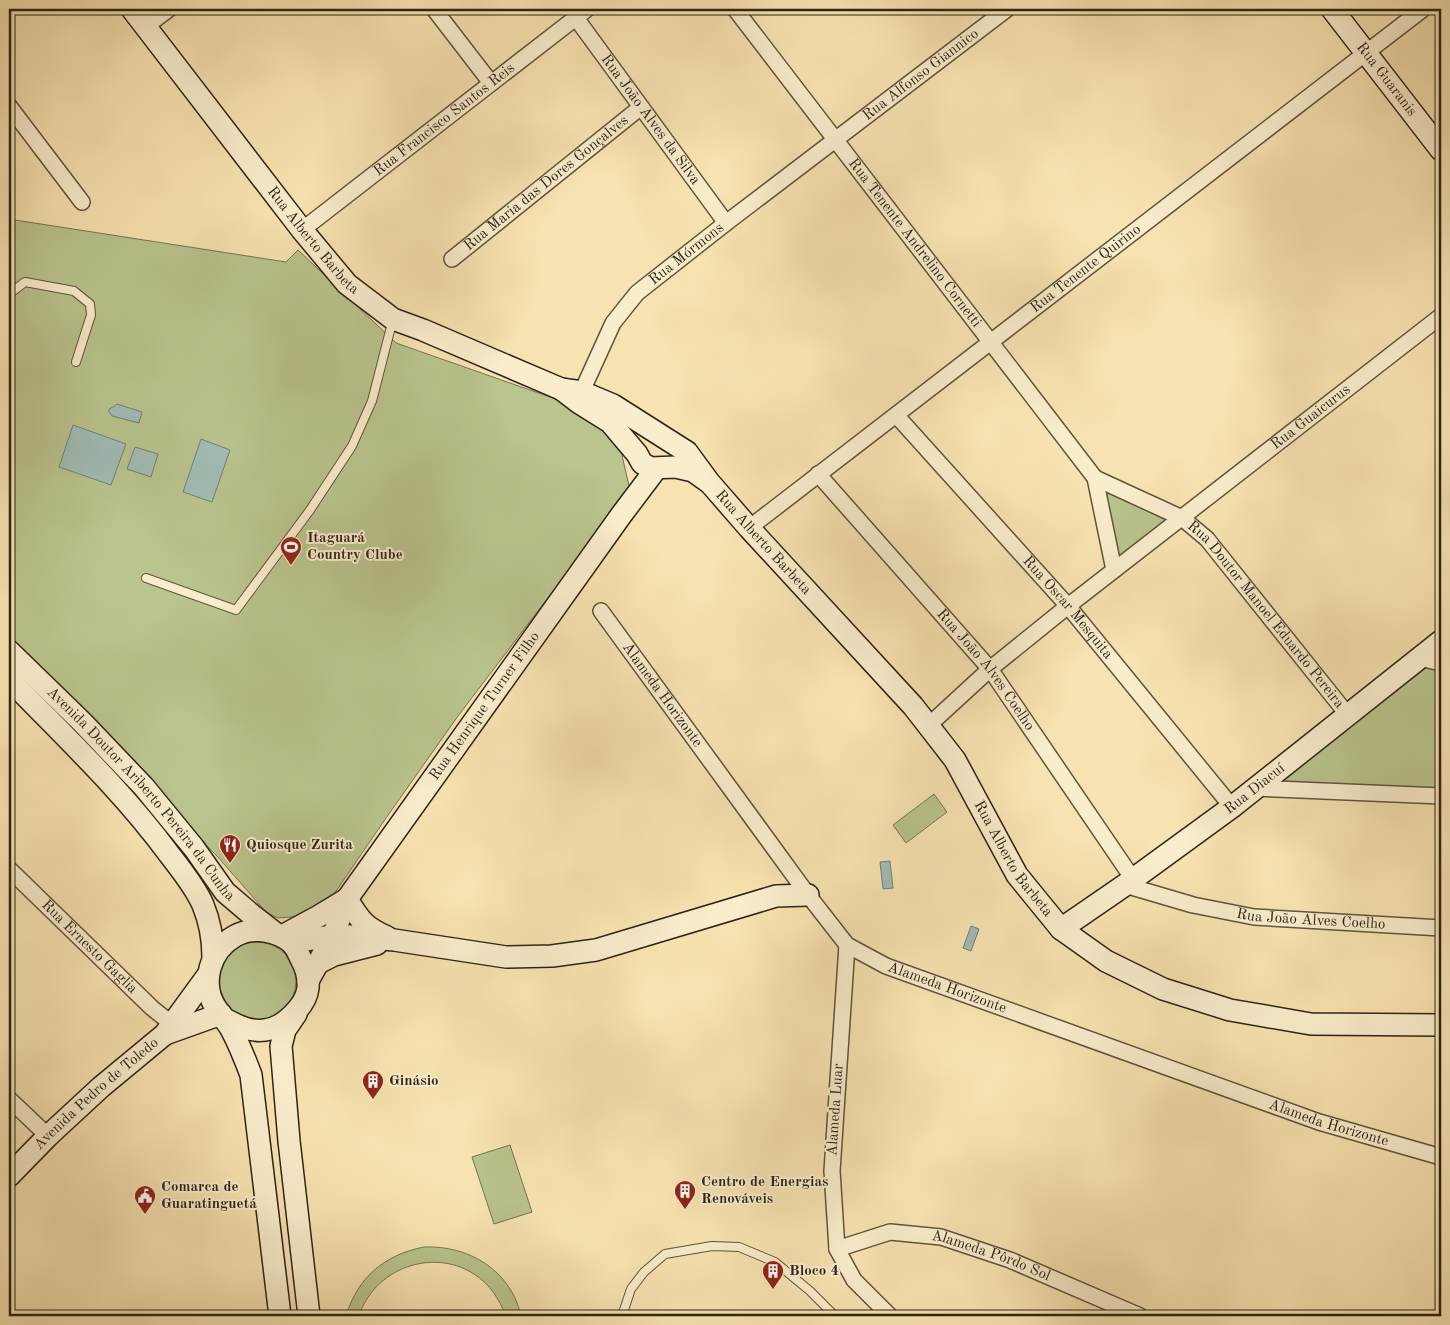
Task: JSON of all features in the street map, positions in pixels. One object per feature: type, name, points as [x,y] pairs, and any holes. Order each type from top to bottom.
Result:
[{"type":"main road","name":"Rua Alberto Barbeta","points":[[132,9],[302,230],[347,284],[393,318],[580,397]]},
{"type":"main road","name":"Rua Guaranis","points":[[1332,9],[1441,150]]},
{"type":"main road","points":[[580,397],[613,405],[688,452],[709,482]]},
{"type":"main road","points":[[580,397],[610,422],[642,464],[657,469],[676,467],[693,471],[709,482]]},
{"type":"main road","points":[[622,514],[631,490],[639,443],[645,436],[662,436]]},
{"type":"main road","points":[[622,514],[657,469],[669,461],[672,450],[662,436]]},
{"type":"main road","name":"Rua Alberto Barbeta","points":[[709,482],[912,706],[955,760],[1018,875],[1060,929],[1106,961],[1163,989],[1230,1010],[1311,1024],[1441,1026]]},
{"type":"main road","name":"Rua Henrique Turner Filho","points":[[313,972],[333,936],[347,899],[622,514]]},
{"type":"main road","name":"Rua Diacuí","points":[[1060,929],[1129,882],[1232,807],[1441,641]]},
{"type":"main road","name":"Avenida Doutor Ariberto Pereira da Cunha","points":[[9,651],[82,722],[144,787],[194,848],[225,892],[252,915],[283,937]]},
{"type":"main road","name":"Avenida Doutor Ariberto Pereira da Cunha","points":[[9,679],[126,800],[183,872],[202,904],[213,937],[211,966]]},
{"type":"main road","points":[[280,1316],[251,1075],[240,1046],[210,995],[211,966],[225,942],[236,935],[256,930],[283,937],[352,936],[394,940],[506,957],[552,956],[596,950],[776,896],[808,895]]},
{"type":"main road","points":[[347,899],[358,918],[372,931],[394,940]]},
{"type":"main road","name":"Rua Henrique Turner Filho","points":[[283,937],[347,899]]},
{"type":"main road","points":[[283,937],[306,968],[313,972]]},
{"type":"main road","points":[[309,1316],[289,1141],[281,1046],[286,1030],[308,990],[313,972],[334,955],[394,940]]},
{"type":"main road","name":"Avenida Pedro de Toledo","points":[[9,1176],[48,1136],[169,1029],[211,966]]},
{"type":"main road","points":[[223,1016],[242,1028],[265,1030],[280,1025],[297,1011]]},
{"type":"main road","name":"Avenida Pedro de Toledo","points":[[169,1029],[223,1016]]},
{"type":"street","points":[[145,27],[169,9]]},
{"type":"street","points":[[434,9],[491,82]]},
{"type":"street","name":"Rua Tenente Andrelino Cornetti","points":[[735,9],[1095,478]]},
{"type":"street","name":"Rua Alfonso Giannico","points":[[835,140],[1007,9]]},
{"type":"street","name":"Rua Tenente Quirino","points":[[749,528],[1423,9]]},
{"type":"street","name":"Rua Francisco Santos Reis","points":[[302,230],[582,13]]},
{"type":"street","name":"Rua João Alves da Silva","points":[[582,13],[641,107],[726,223]]},
{"type":"street","points":[[9,106],[82,202]]},
{"type":"street","name":"Rua Maria das Dores Gonçalves","points":[[452,259],[641,107]]},
{"type":"street","name":"Rua Mórmons","points":[[580,397],[613,323],[636,293],[835,140]]},
{"type":"street","name":"Rua Guaicurus","points":[[928,726],[990,668],[1441,316]]},
{"type":"street","name":"Rua Oscar Mesquita","points":[[896,414],[1068,606],[1232,807]]},
{"type":"street","name":"Rua João Alves Coelho","points":[[818,474],[990,668],[1129,882],[1193,905],[1254,917],[1441,928]]},
{"type":"street","points":[[1095,478],[1114,570]]},
{"type":"street","name":"Rua Doutor Manoel Eduardo Pereira","points":[[1095,478],[1182,518],[1206,539],[1347,714]]},
{"type":"street","name":"Alameda Horizonte","points":[[601,611],[808,895],[847,945],[886,966],[1319,1122],[1441,1156]]},
{"type":"street","points":[[1419,658],[1441,663]]},
{"type":"street","points":[[1254,788],[1441,796]]},
{"type":"street","name":"Rua Ernesto Gaglia","points":[[9,869],[152,1008],[169,1029]]},
{"type":"street","name":"Alameda Luar","points":[[847,945],[832,1171],[837,1249],[854,1280],[890,1316]]},
{"type":"street","points":[[9,1099],[48,1136]]},
{"type":"street","name":"Alameda Pôrdo Sol","points":[[837,1249],[890,1232],[941,1237],[1010,1260],[1140,1316]]},
{"type":"lane","points":[[9,294],[25,282],[74,291],[90,304],[91,315],[76,362]]},
{"type":"lane","points":[[146,578],[236,610],[310,510],[352,446],[372,401],[393,318]]},
{"type":"lane","points":[[622,1316],[631,1289],[644,1272],[665,1254],[712,1246],[739,1247],[775,1262],[810,1291],[835,1316]]},
{"type":"green space","name":"Itaguará Country Clube","points":[[15,220],[286,262],[298,250],[396,343],[587,410],[618,438],[630,490],[458,716],[332,897],[303,916],[278,918],[266,912],[216,855],[9,642],[9,221]]},
{"type":"green space","points":[[1098,482],[1178,518],[1113,568]]},
{"type":"green space","points":[[1420,664],[1441,669],[1441,789],[1270,785]]},
{"type":"green space","points":[[934,794],[947,812],[906,843],[893,825]]},
{"type":"green space","points":[[249,942],[265,942],[279,948],[290,959],[296,973],[296,989],[290,1003],[279,1014],[265,1020],[249,1020],[235,1014],[224,1003],[218,989],[218,973],[224,959],[235,948]]},
{"type":"green space","points":[[510,1145],[532,1212],[494,1224],[472,1157]]},
{"type":"green space","points":[[424,1247],[456,1250],[471,1256],[498,1273],[516,1300],[521,1316],[506,1316],[493,1292],[485,1282],[474,1274],[458,1266],[423,1263],[406,1267],[391,1275],[377,1286],[359,1316],[346,1316],[358,1290],[374,1270],[397,1256]]},
{"type":"water","points":[[117,404],[142,412],[139,423],[112,416],[109,409]]},
{"type":"water","points":[[73,425],[126,444],[111,485],[59,467]]},
{"type":"water","points":[[201,439],[230,450],[212,502],[183,492]]},
{"type":"water","points":[[135,447],[158,454],[151,477],[127,469]]},
{"type":"water","points":[[890,861],[893,888],[883,889],[880,862]]},
{"type":"water","points":[[971,926],[979,929],[971,951],[963,948]]},
{"type":"place","name":"Itaguará Country Clube","points":[[291,566]]},
{"type":"place","name":"Quiosque Zurita","points":[[230,864]]},
{"type":"place","name":"Ginásio","points":[[373,1100]]},
{"type":"place","name":"Centro de Energias Renováveis","points":[[685,1210]]},
{"type":"place","name":"Comarca de Guaratinguetá","points":[[145,1215]]},
{"type":"place","name":"Bloco 4","points":[[773,1290]]}]
